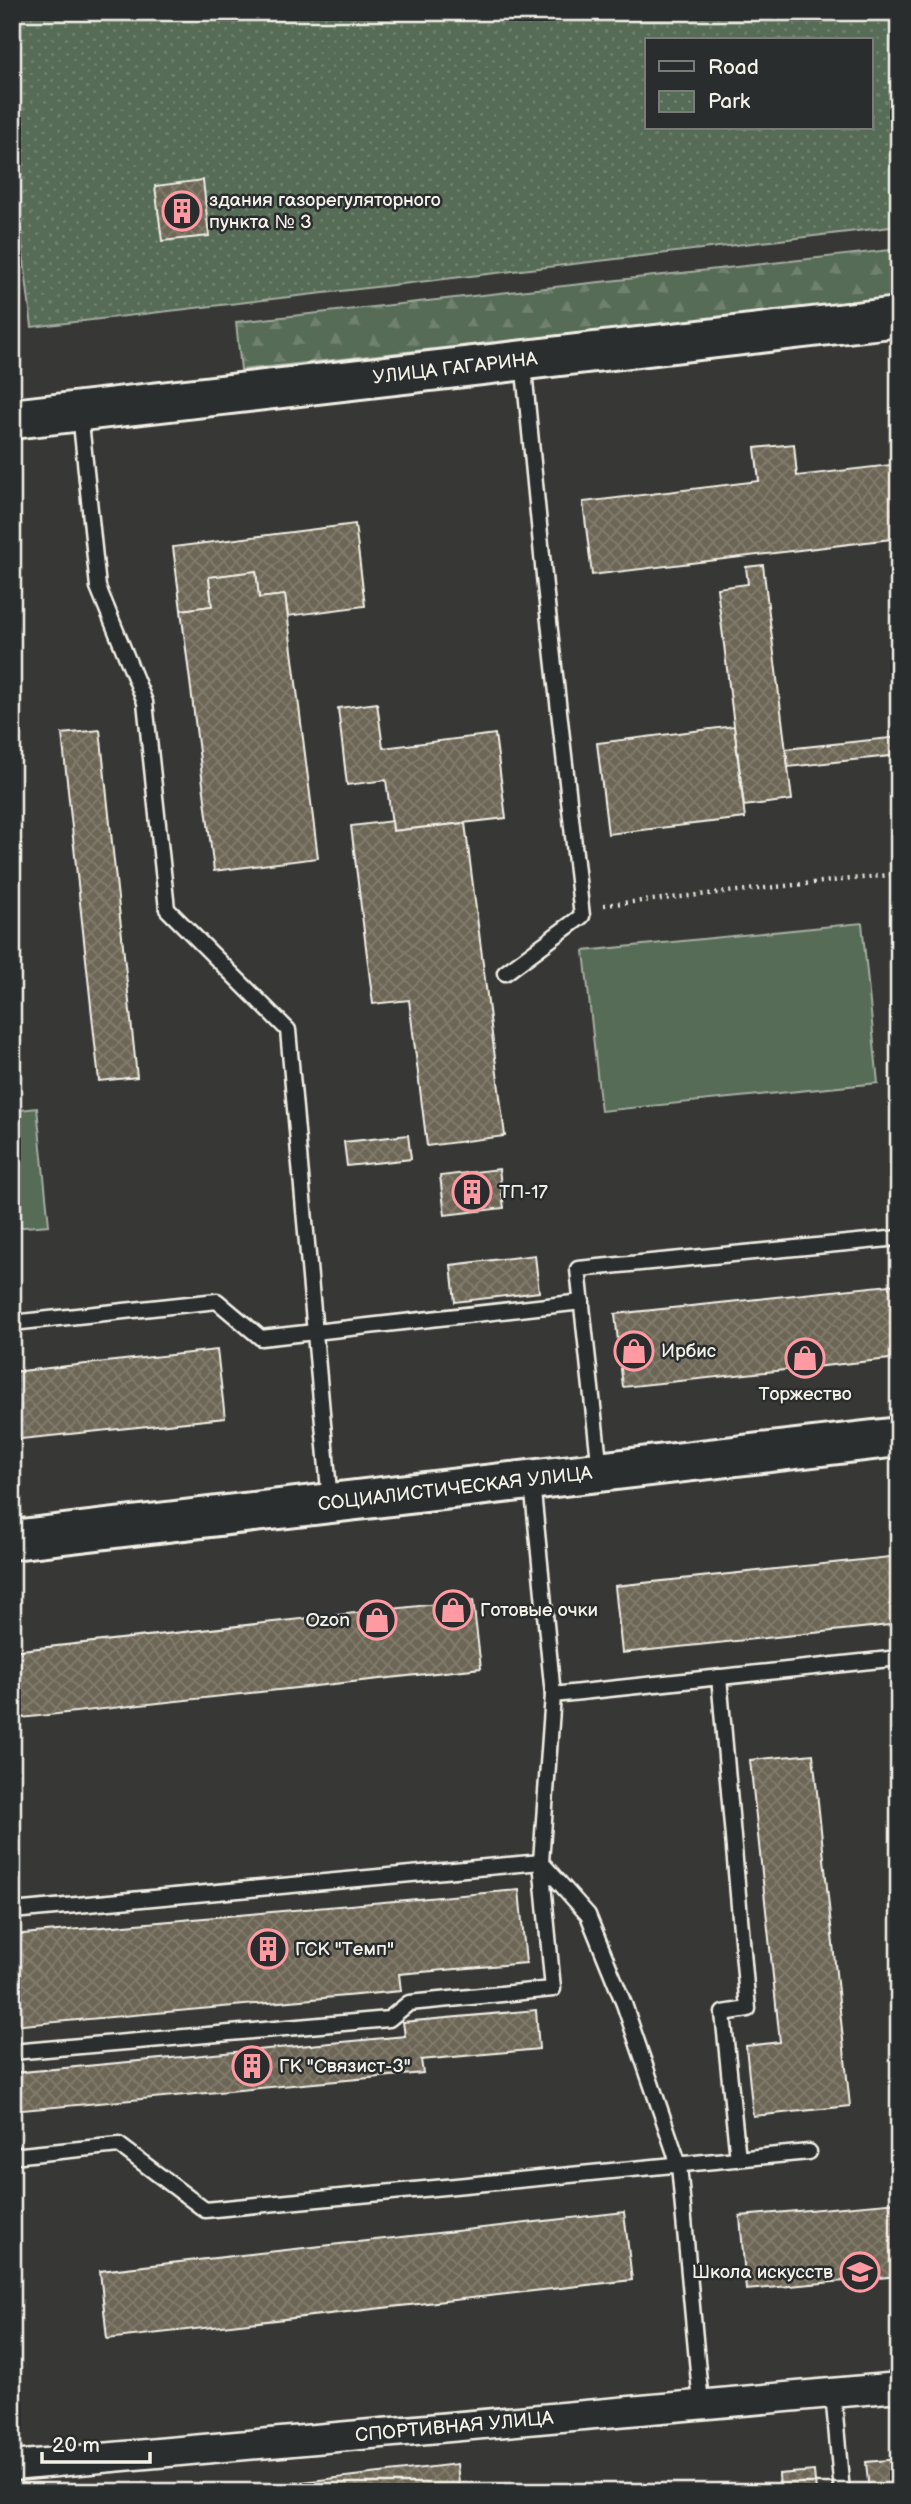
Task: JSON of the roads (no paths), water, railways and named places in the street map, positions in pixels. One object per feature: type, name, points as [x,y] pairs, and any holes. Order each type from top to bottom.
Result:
[{"type":"main road","name":"УЛИЦА ГАГАРИНА","points":[[12,419],[899,317]]},
{"type":"main road","name":"СОЦИАЛИСТИЧЕСКАЯ УЛИЦА","points":[[12,1540],[899,1437]]},
{"type":"street","name":"СПОРТИВНАЯ УЛИЦА","points":[[12,2466],[899,2387]]},
{"type":"lane","points":[[505,973],[582,916],[523,359]]},
{"type":"lane","points":[[80,412],[98,587],[145,702],[167,909],[288,1030],[330,1503]]},
{"type":"lane","points":[[600,1471],[578,1269],[899,1238]]},
{"type":"lane","points":[[12,1323],[217,1301],[261,1338],[582,1302]]},
{"type":"lane","points":[[12,2052],[389,2019],[409,2003],[553,1989],[541,1862],[553,1695],[532,1479]]},
{"type":"lane","points":[[553,1695],[899,1658]]},
{"type":"lane","points":[[719,1677],[748,2009],[723,2013],[738,2159]]},
{"type":"lane","points":[[12,1911],[541,1862]]},
{"type":"lane","points":[[541,1862],[588,1915],[624,2004],[678,2165],[701,2404]]},
{"type":"lane","points":[[12,2156],[119,2145],[205,2210],[809,2152]]},
{"type":"lane","points":[[833,2393],[842,2492]]},
{"type":"place","name":"здания газорегуляторного пункта № 3","points":[[182,211]]},
{"type":"place","name":"ТП-17","points":[[472,1192]]},
{"type":"place","name":"Ирбис","points":[[634,1351]]},
{"type":"place","name":"Торжество","points":[[805,1358]]},
{"type":"place","name":"Готовые очки","points":[[453,1610]]},
{"type":"place","name":"Ozon","points":[[377,1620]]},
{"type":"place","name":"ГСК \"Темп\"","points":[[268,1949]]},
{"type":"place","name":"ГК \"Связист-3\"","points":[[252,2066]]},
{"type":"place","name":"Школа искусств","points":[[860,2272]]}]
